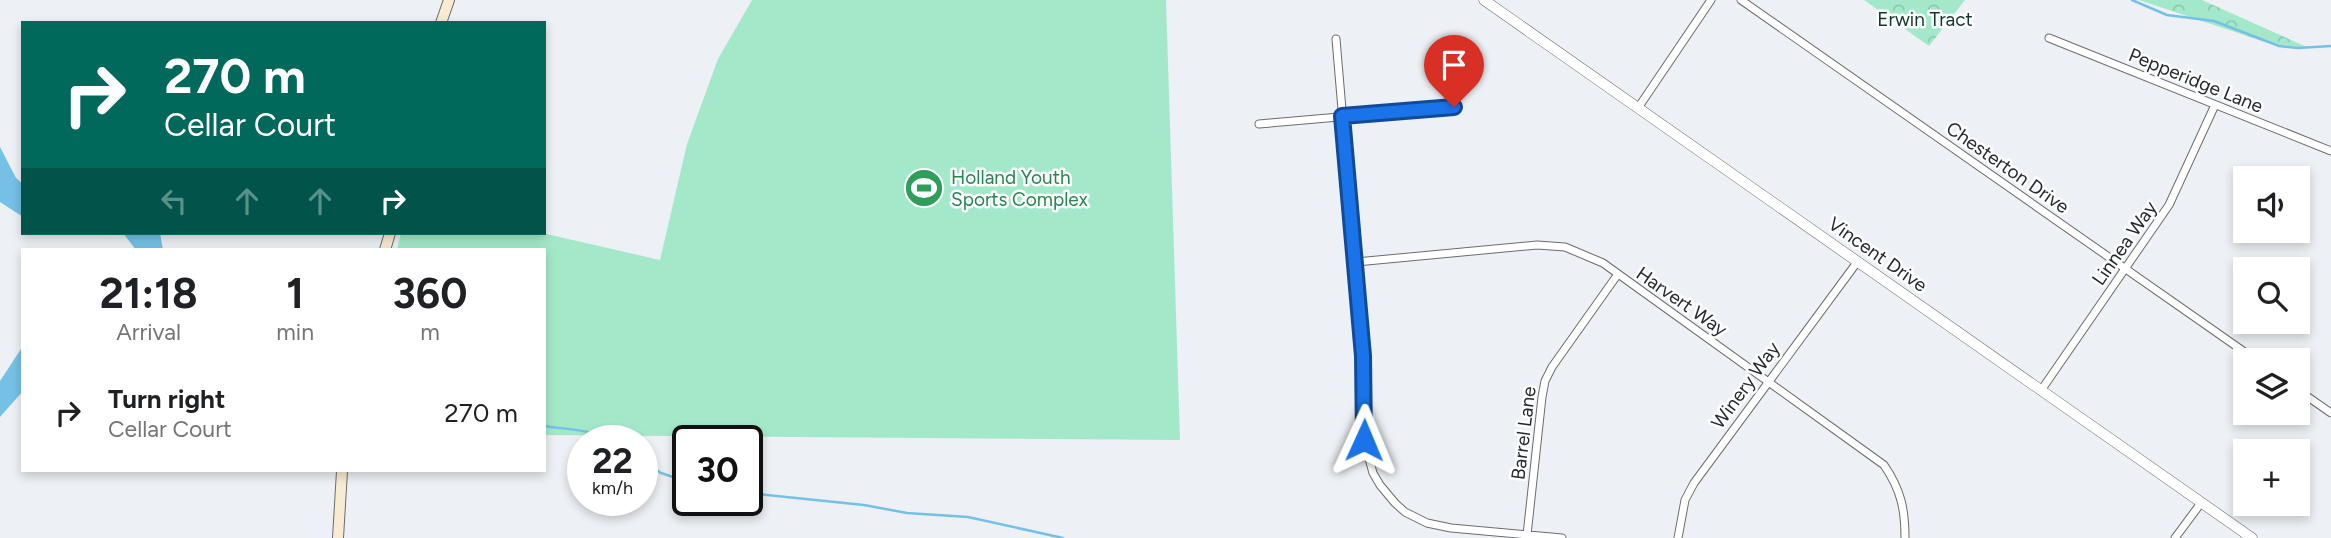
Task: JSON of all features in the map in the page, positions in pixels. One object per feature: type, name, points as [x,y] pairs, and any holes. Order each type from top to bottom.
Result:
[{"type":"main road","points":[[442,21],[449,0]]},
{"type":"main road","points":[[338,538],[342,472]]},
{"type":"street","name":"Vincent Drive","points":[[1485,0],[2252,538]]},
{"type":"street","points":[[1639,108],[1711,0]]},
{"type":"street","name":"Chesterton Drive","points":[[1741,0],[2239,348]]},
{"type":"street","name":"Pepperidge Lane","points":[[2049,38],[2331,151]]},
{"type":"street","points":[[1336,39],[1356,262],[1365,386],[1364,440],[1368,461],[1380,485],[1405,512],[1427,523],[1562,538]]},
{"type":"street","name":"Linnea Way","points":[[2042,389],[2169,205],[2215,105]]},
{"type":"street","points":[[1259,124],[1454,107]]},
{"type":"street","name":"Harvert Way","points":[[1356,262],[1537,246],[1565,247],[1603,263],[1884,465],[1896,483],[1902,504],[1905,538]]},
{"type":"street","name":"Winery Way","points":[[1678,538],[1685,500],[1693,483],[1858,261]]},
{"type":"street","name":"Barrel Lane","points":[[1527,534],[1545,381],[1618,274]]},
{"type":"street","points":[[2310,399],[2331,414]]},
{"type":"street","points":[[2175,538],[2201,503]]},
{"type":"green space","name":"Holland Youth Sports Complex","points":[[752,0],[1166,0],[1180,440],[763,437],[763,425],[672,425],[672,436],[658,436],[658,425],[567,425],[567,435],[546,435],[546,248],[397,248],[401,235],[546,234],[660,260],[687,144],[718,59]]},
{"type":"green space","name":"Erwin Tract","points":[[1864,0],[1965,0],[1929,46]]},
{"type":"green space","points":[[2139,0],[2202,0],[2309,48],[2271,44]]},
{"type":"water","points":[[0,147],[16,178],[21,182],[21,216],[0,202]]},
{"type":"water","points":[[125,235],[160,235],[163,248],[134,248]]},
{"type":"water","points":[[21,349],[21,393],[0,417],[0,381]]},
{"type":"waterway","points":[[2132,0],[2167,15],[2214,21],[2279,46],[2331,46]]},
{"type":"waterway","points":[[546,426],[567,429]]},
{"type":"waterway","points":[[658,471],[672,477]]},
{"type":"waterway","points":[[763,495],[864,505],[907,513],[968,517],[1063,538]]},
{"type":"place","name":"Holland Youth Sports Complex","points":[[924,188]]},
{"type":"route","points":[[1364,440],[1363,356],[1342,116],[1454,107]]}]
